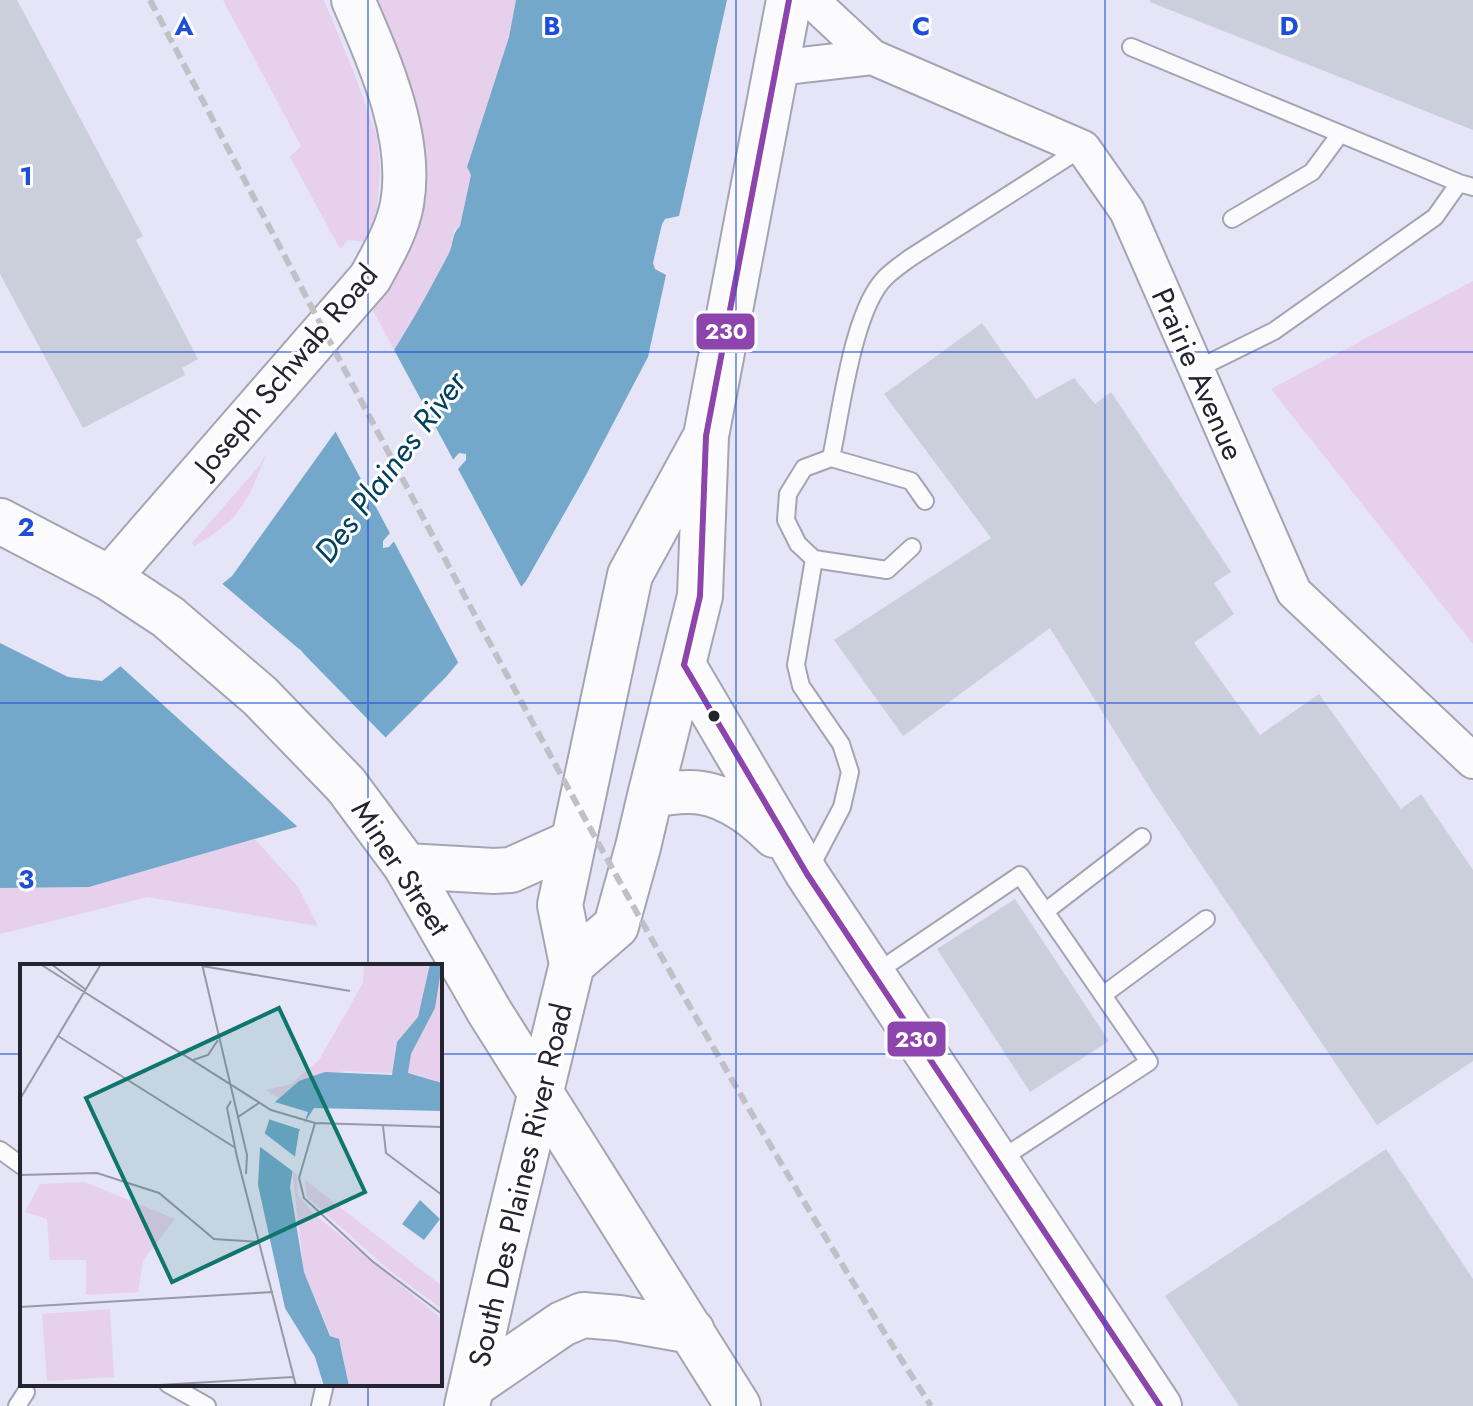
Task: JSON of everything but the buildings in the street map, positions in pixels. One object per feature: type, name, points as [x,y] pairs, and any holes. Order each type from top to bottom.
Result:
[{"type":"main road","name":"South Des Plaines River Road","points":[[572,964],[616,926],[700,596],[706,436],[789,0]]},
{"type":"main road","name":"South Des Plaines River Road","points":[[470,1396],[572,964],[560,905],[630,575],[706,436]]},
{"type":"main road","name":"Miner Street","points":[[0,521],[109,578],[168,617],[260,696],[346,785],[406,866],[540,1094],[738,1406]]},
{"type":"main road","points":[[406,866],[511,870],[573,842]]},
{"type":"main road","points":[[470,1396],[562,1324],[583,1315],[692,1331]]},
{"type":"street","name":"Joseph Schwab Road","points":[[109,578],[370,278],[393,236],[404,177],[400,139],[381,71],[353,0]]},
{"type":"street","points":[[811,0],[872,57],[1083,148]]},
{"type":"street","points":[[776,68],[872,57]]},
{"type":"street","name":"Prairie Avenue","points":[[1083,148],[1127,211],[1294,592],[1473,761]]},
{"type":"street","points":[[684,665],[801,865],[1160,1406]]},
{"type":"street","points":[[650,796],[690,791],[734,804],[758,820],[801,865]]},
{"type":"lane","points":[[1131,47],[1466,185],[1435,217],[1274,331],[1197,369]]},
{"type":"lane","points":[[1232,219],[1312,172],[1340,134]]},
{"type":"lane","points":[[831,458],[855,340],[867,304],[884,278],[910,258],[1083,148]]},
{"type":"lane","points":[[912,547],[887,570],[814,559],[798,544],[786,520],[788,494],[804,468],[831,458],[911,481],[925,501]]},
{"type":"lane","points":[[801,865],[842,807],[850,772],[841,744],[801,686],[796,665],[814,559]]},
{"type":"lane","points":[[1046,911],[1142,837]]},
{"type":"lane","points":[[873,975],[1020,875],[1149,1062],[997,1162]]},
{"type":"lane","points":[[1103,995],[1206,919]]},
{"type":"lane","points":[[0,1150],[20,1165]]},
{"type":"lane","points":[[172,1386],[207,1406]]},
{"type":"lane","points":[[320,1406],[325,1386]]},
{"type":"shaded area","points":[[223,0],[324,0],[377,136],[380,170],[377,209],[366,242],[348,240],[340,249],[290,157],[301,146]]},
{"type":"shaded area","points":[[377,0],[516,0],[509,37],[467,167],[471,175],[460,226],[454,231],[451,249],[412,323],[394,350],[372,308],[410,250],[423,200],[424,171],[415,112]]},
{"type":"shaded area","points":[[1473,281],[1473,644],[1271,389]]},
{"type":"shaded area","points":[[266,454],[254,485],[240,508],[210,537],[194,546],[192,543]]},
{"type":"shaded area","points":[[255,839],[298,887],[318,926],[147,897],[0,934],[0,888],[89,887]]},
{"type":"water","name":"Des Plaines River","points":[[516,0],[727,0],[679,216],[665,219],[662,224],[653,263],[655,269],[666,275],[648,357],[526,581],[446,677],[296,827],[89,887],[0,888],[0,643],[68,677],[102,681],[232,576],[394,350],[448,255],[460,226],[471,175],[467,167],[509,37]],"holes":[[[459,453],[466,454],[466,460],[389,547],[383,548],[383,541]],[[300,649],[303,653],[214,751],[209,746]]]},
{"type":"pier","points":[[392,346],[455,463],[392,537],[333,427]]},
{"type":"pier","points":[[456,465],[523,590],[460,666],[392,538]]},
{"type":"pier","points":[[219,581],[299,649],[388,740],[300,829],[118,664]]},
{"type":"railway","points":[[150,0],[597,840],[792,1182],[931,1406]]},
{"type":"transit line","name":"230","points":[[684,665],[700,596],[706,436],[789,0]]},
{"type":"transit line","name":"230","points":[[684,665],[807,874],[1160,1406]]}]
